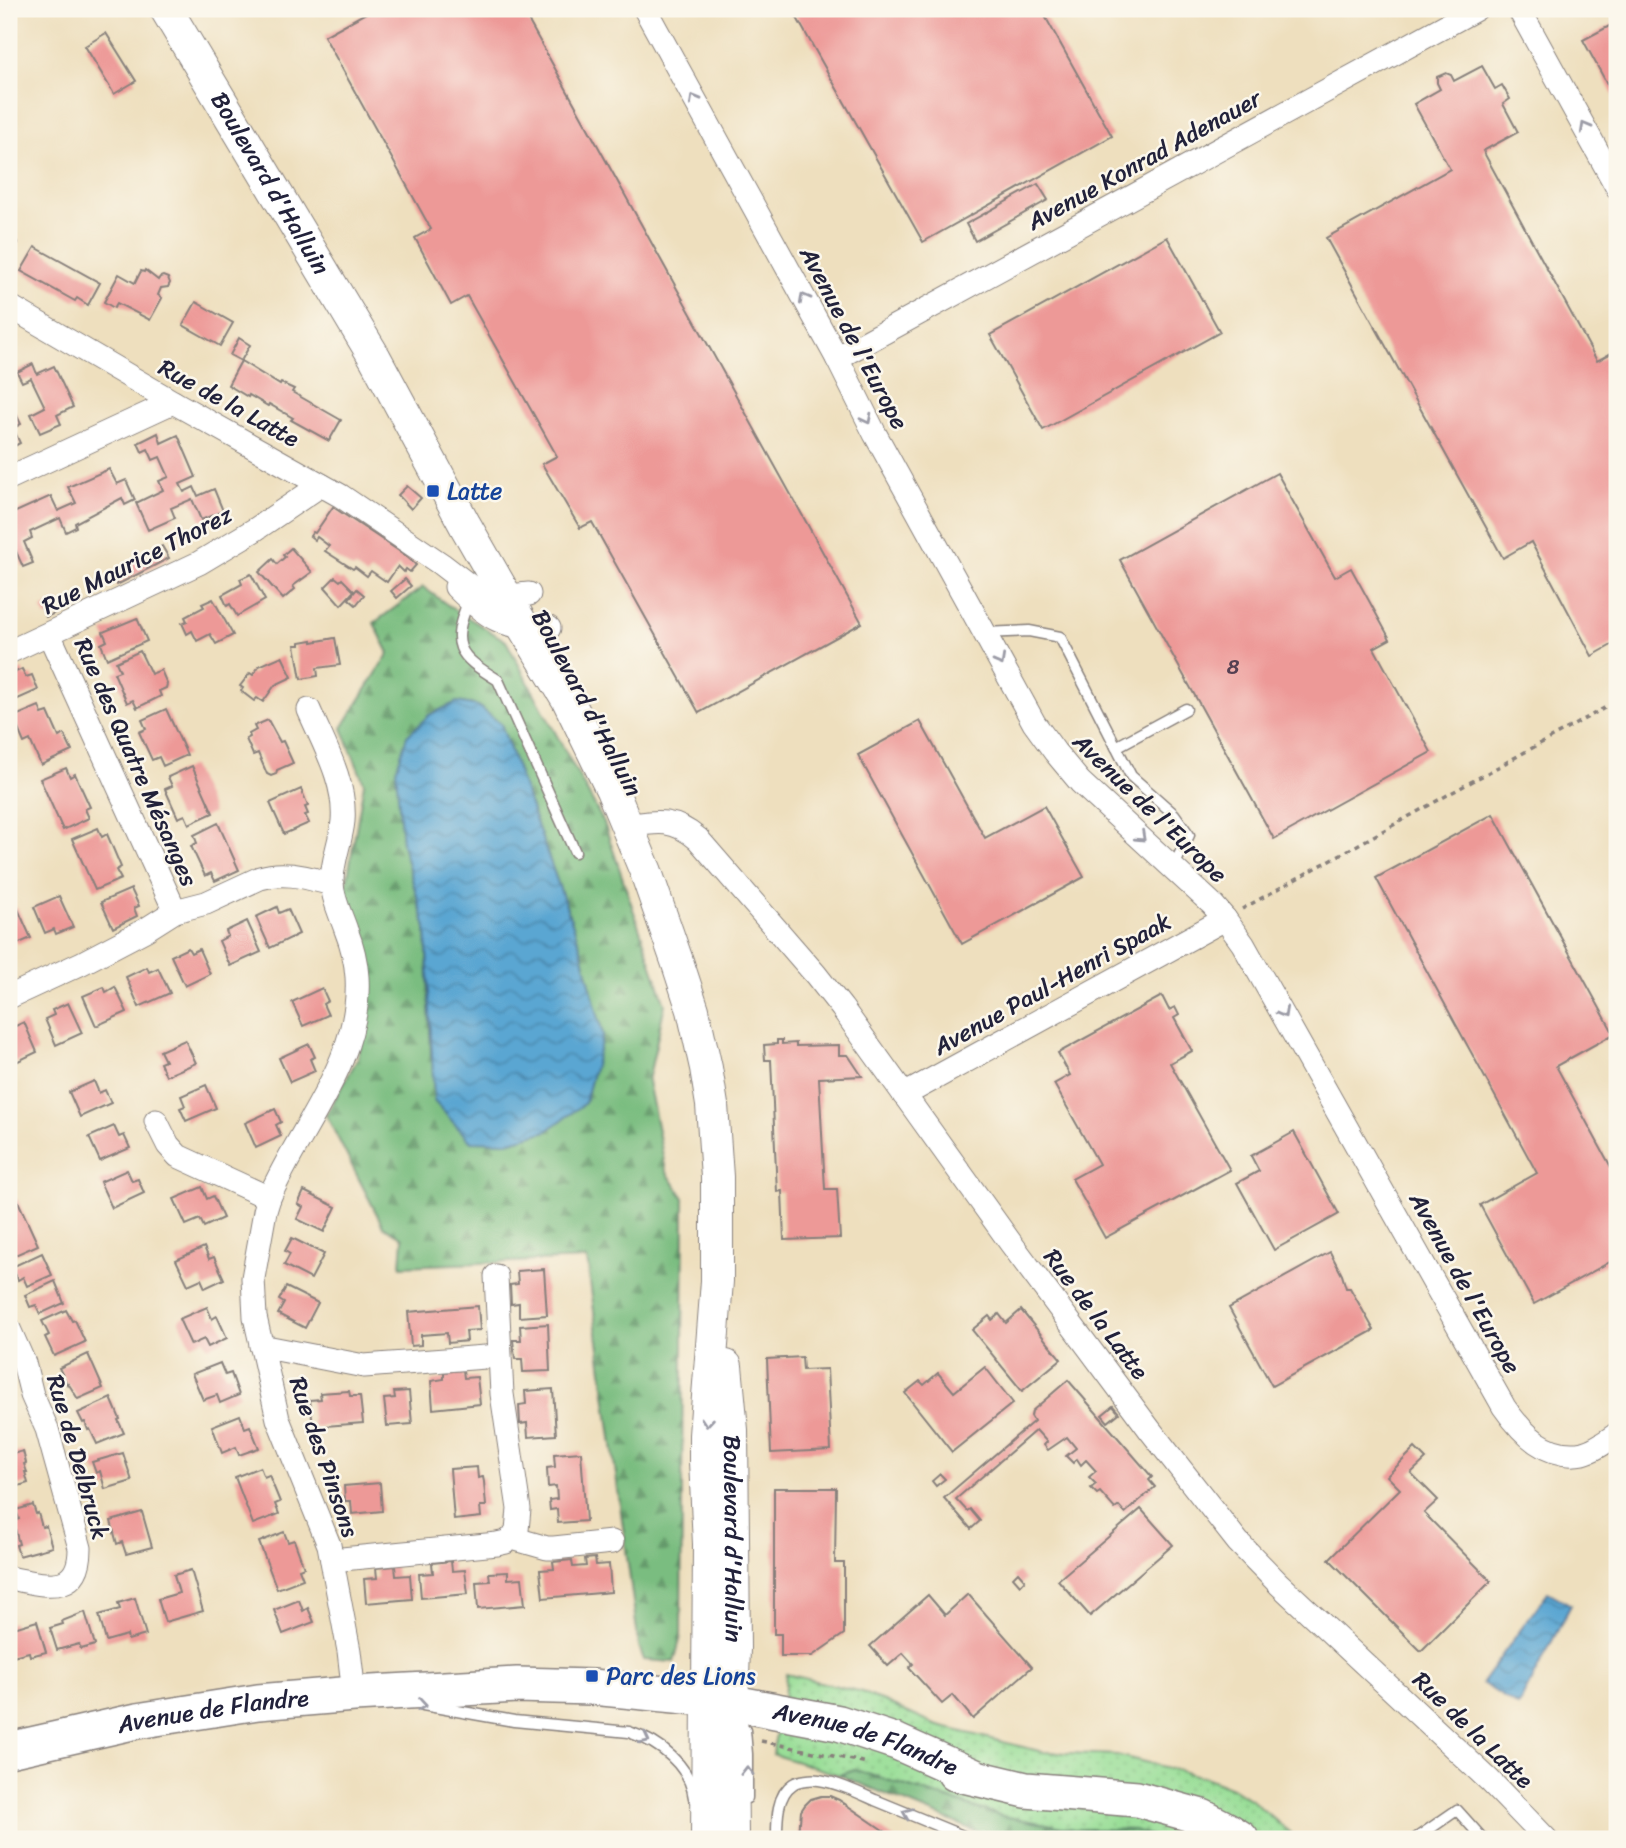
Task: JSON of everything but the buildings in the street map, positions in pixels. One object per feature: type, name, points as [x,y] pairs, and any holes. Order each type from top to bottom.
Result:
[{"type":"main road","name":"Boulevard d'Halluin","points":[[166,9],[375,358],[426,432],[537,628],[605,727],[638,824],[675,897],[693,958],[705,1027],[717,1177],[718,1281],[732,1430],[734,1638],[724,1709],[708,1766],[699,1820]]},
{"type":"main road","name":"Avenue de Flandre","points":[[9,1750],[101,1728],[258,1702],[517,1685],[592,1687],[856,1728],[975,1777],[1026,1790],[1136,1799],[1202,1816],[1241,1839]]},
{"type":"main road","name":"Boulevard d'Halluin","points":[[724,1709],[739,1827]]},
{"type":"street","name":"Avenue de l'Europe","points":[[645,9],[1034,723],[1080,782],[1225,919],[1252,958],[1497,1395],[1521,1430],[1543,1446],[1557,1451],[1583,1453],[1617,1434]]},
{"type":"street","name":"Avenue Konrad Adenauer","points":[[837,358],[1476,9]]},
{"type":"street","points":[[1519,9],[1617,187]]},
{"type":"street","name":"Rue de la Latte","points":[[9,306],[363,510],[471,587],[492,596],[518,596]]},
{"type":"street","points":[[9,478],[173,402]]},
{"type":"street","name":"Rue Maurice Thorez","points":[[9,652],[211,556],[321,485]]},
{"type":"street","name":"Rue de la Latte","points":[[420,550],[480,609],[500,622],[537,628]]},
{"type":"street","name":"Rue des Quatre Mésanges","points":[[49,634],[175,911]]},
{"type":"street","name":"Rue des Pinsons","points":[[309,710],[335,771],[342,801],[342,825],[332,884],[333,894],[348,933],[355,965],[356,992],[352,1024],[341,1062],[269,1198],[253,1278],[253,1303],[278,1419],[326,1538],[332,1560],[354,1694]]},
{"type":"street","name":"Rue de la Latte","points":[[638,824],[674,824],[698,839],[842,1008],[1010,1242],[1150,1430],[1238,1542],[1279,1584],[1490,1781],[1546,1839]]},
{"type":"street","name":"Rue des Quatre Mésanges","points":[[9,997],[82,963],[175,911],[206,903],[270,875],[290,874],[332,884]]},
{"type":"street","name":"Avenue Paul-Henri Spaak","points":[[904,1095],[1225,919]]},
{"type":"street","points":[[156,1121],[168,1145],[178,1156],[269,1198]]},
{"type":"street","points":[[332,1560],[497,1544],[512,1538],[517,1530],[519,1509],[502,1394],[496,1276]]},
{"type":"street","name":"Rue de Delbruck","points":[[9,1329],[47,1429],[79,1541],[80,1555],[72,1575],[57,1584],[43,1585],[9,1578]]},
{"type":"street","points":[[261,1346],[364,1366],[499,1356]]},
{"type":"street","points":[[512,1538],[547,1548],[612,1542]]},
{"type":"lane","points":[[469,600],[458,637],[463,655],[498,680],[575,852]]},
{"type":"lane","points":[[984,633],[1029,631],[1060,637],[1131,776],[1174,814],[1189,835],[1173,867]]},
{"type":"lane","points":[[1116,747],[1186,709]]},
{"type":"lane","points":[[354,1694],[514,1721],[629,1732],[655,1744],[674,1759],[686,1774],[692,1786],[699,1820]]},
{"type":"lane","points":[[777,1839],[777,1813],[788,1790],[793,1783],[818,1780],[843,1787],[970,1839]]},
{"type":"lane","points":[[1415,1839],[1457,1810],[1483,1839]]},
{"type":"path","points":[[1225,919],[1617,701]]},
{"type":"green space","points":[[423,587],[506,641],[604,823],[665,1004],[648,1081],[666,1171],[684,1198],[681,1636],[674,1662],[644,1660],[639,1646],[587,1259],[401,1266],[403,1238],[383,1226],[326,1115],[358,1058],[371,978],[345,893],[364,783],[342,728],[389,653],[374,623]],"holes":[[[457,702],[478,706],[501,724],[580,945],[603,1035],[431,1057],[426,928],[402,844],[429,715]]]},
{"type":"green space","points":[[786,1674],[862,1692],[935,1725],[1043,1752],[1117,1755],[1207,1778],[1232,1788],[1254,1802],[1297,1839],[1159,1839],[1133,1830],[1073,1829],[1002,1816],[855,1770],[839,1775],[772,1754]]},
{"type":"green space","points":[[855,1770],[1002,1816],[1073,1829],[1134,1830],[1159,1839],[995,1839],[839,1775]]},
{"type":"water","points":[[457,702],[478,706],[501,724],[580,945],[603,1035],[585,1103],[547,1131],[507,1142],[470,1141],[434,1101],[426,928],[402,844],[396,770],[407,736],[429,715]]},
{"type":"water","points":[[1548,1592],[1571,1605],[1518,1706],[1482,1683]]},
{"type":"place","name":"Latte","points":[[433,491]]},
{"type":"place","name":"Parc des Lions","points":[[592,1676]]}]
